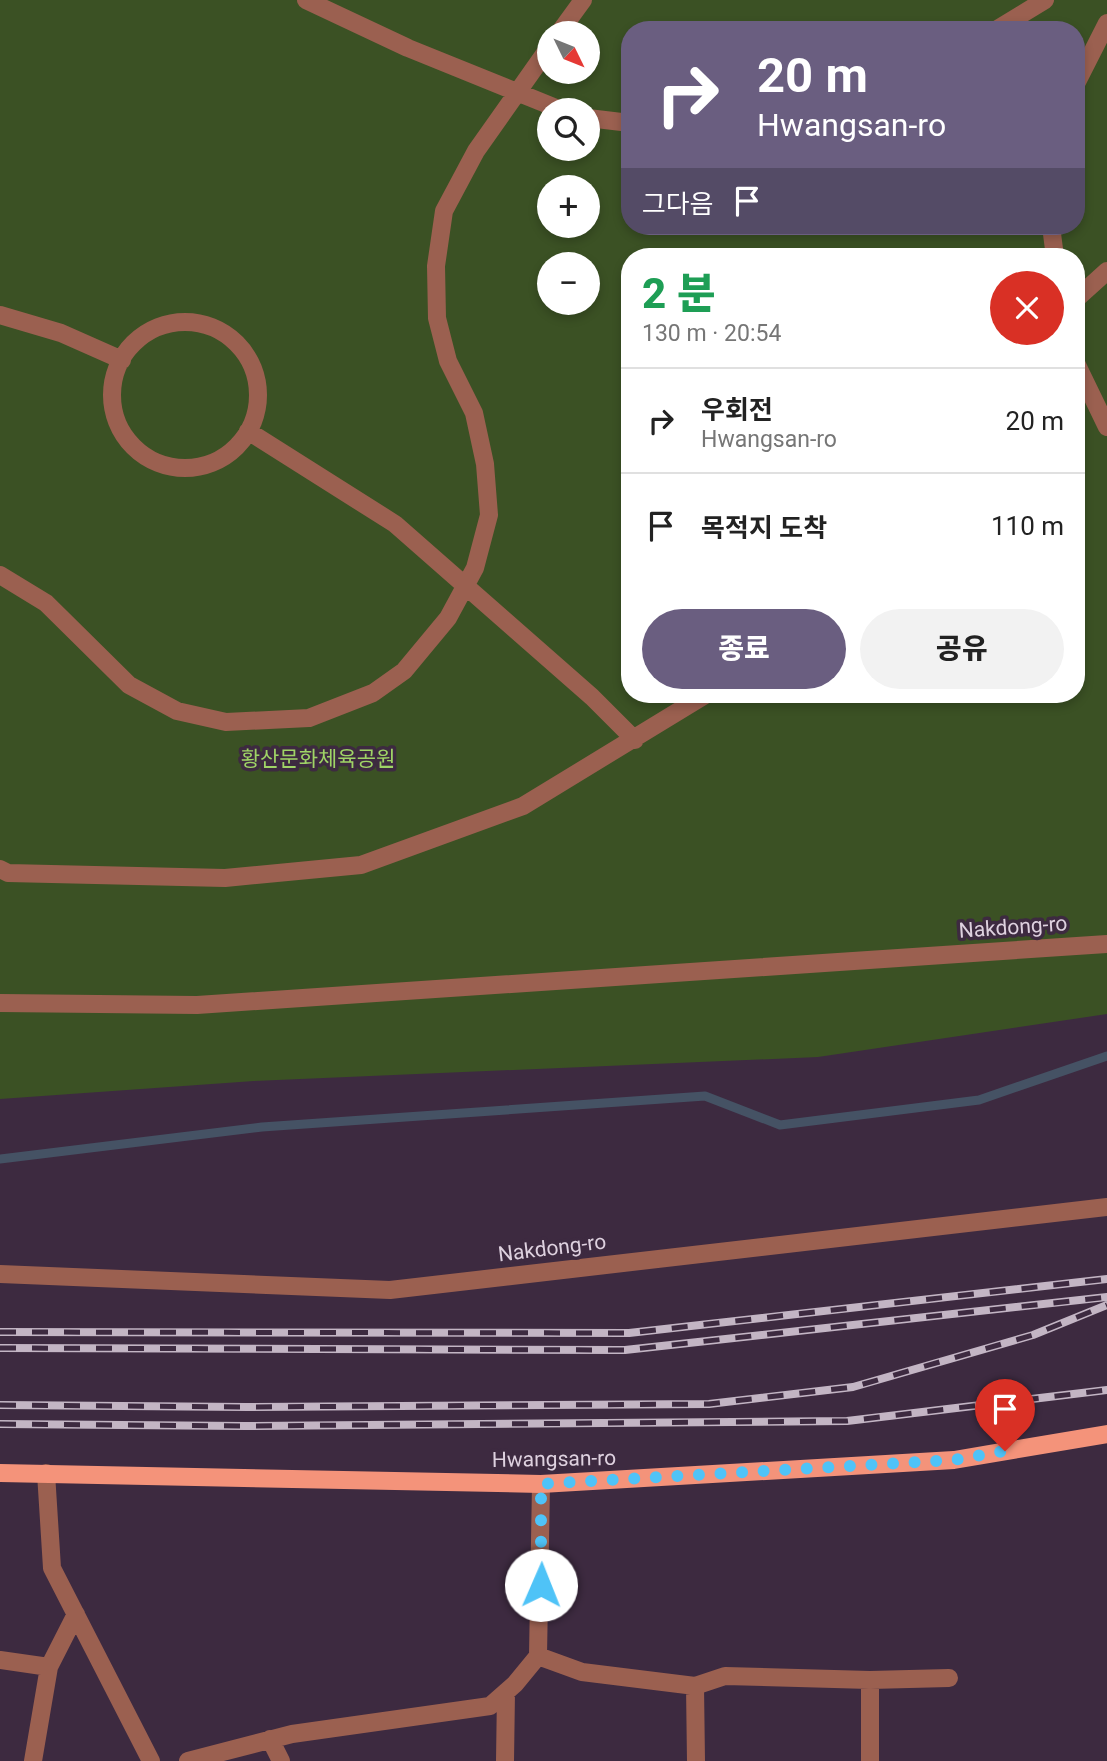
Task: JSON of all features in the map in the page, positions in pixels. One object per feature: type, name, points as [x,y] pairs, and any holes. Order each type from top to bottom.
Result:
[{"type":"main road","name":"Hwangsan-ro","points":[[0,1473],[541,1484],[954,1460],[1107,1434]]},
{"type":"street","points":[[306,0],[408,48],[537,100]]},
{"type":"street","points":[[568,21],[583,0]]},
{"type":"street","points":[[1011,21],[1045,0]]},
{"type":"street","points":[[1085,66],[1107,23]]},
{"type":"street","points":[[0,575],[46,603],[130,685],[177,711],[226,722],[309,718],[373,693],[404,671],[448,618],[467,584],[475,568],[489,515],[485,464],[474,413],[448,361],[437,318],[436,265],[444,211],[477,151],[537,65]]},
{"type":"street","points":[[600,119],[621,121]]},
{"type":"street","points":[[1085,291],[1107,271]]},
{"type":"street","points":[[0,315],[61,333],[122,360]]},
{"type":"street","points":[[190,322],[214,327],[234,340],[249,358],[257,381],[258,404],[248,431],[236,447],[216,462],[193,468],[168,467],[146,457],[127,441],[115,419],[112,395],[116,371],[122,360],[127,350],[145,334],[167,324],[190,322]]},
{"type":"street","points":[[1085,382],[1107,427]]},
{"type":"street","points":[[248,431],[394,524],[467,584],[592,697],[635,740]]},
{"type":"street","points":[[0,869],[8,873],[225,878],[361,865],[523,806],[693,703]]},
{"type":"street","name":"Nakdong-ro","points":[[0,1003],[197,1004],[1107,944]]},
{"type":"street","name":"Nakdong-ro","points":[[0,1274],[390,1290],[1107,1207]]},
{"type":"street","points":[[46,1473],[52,1568],[151,1761]]},
{"type":"street","points":[[188,1761],[270,1739],[490,1706],[538,1656],[541,1484]]},
{"type":"street","points":[[33,1761],[49,1667],[76,1614]]},
{"type":"street","points":[[538,1656],[582,1672],[695,1686],[725,1676],[870,1680],[948,1678]]},
{"type":"street","points":[[0,1660],[49,1667]]},
{"type":"street","points":[[870,1680],[870,1761]]},
{"type":"street","points":[[695,1686],[696,1761]]},
{"type":"street","points":[[505,1761],[506,1692]]},
{"type":"street","points":[[270,1739],[281,1761]]},
{"type":"green space","name":"황산문화체육공원","points":[[0,0],[1107,0],[1107,1014],[818,1057],[254,1081],[0,1099]]},
{"type":"waterway","points":[[0,1159],[262,1127],[705,1096],[780,1125],[979,1100],[1107,1056]]},
{"type":"railway","points":[[0,1332],[629,1333],[1107,1279]]},
{"type":"railway","points":[[0,1348],[625,1350],[1107,1297]]},
{"type":"railway","points":[[0,1405],[246,1407],[709,1404],[853,1387],[1033,1335],[1107,1305]]},
{"type":"railway","points":[[0,1424],[244,1426],[847,1421],[1107,1390]]},
{"type":"route","points":[[541,1585],[541,1484],[954,1460],[1005,1451]]}]
